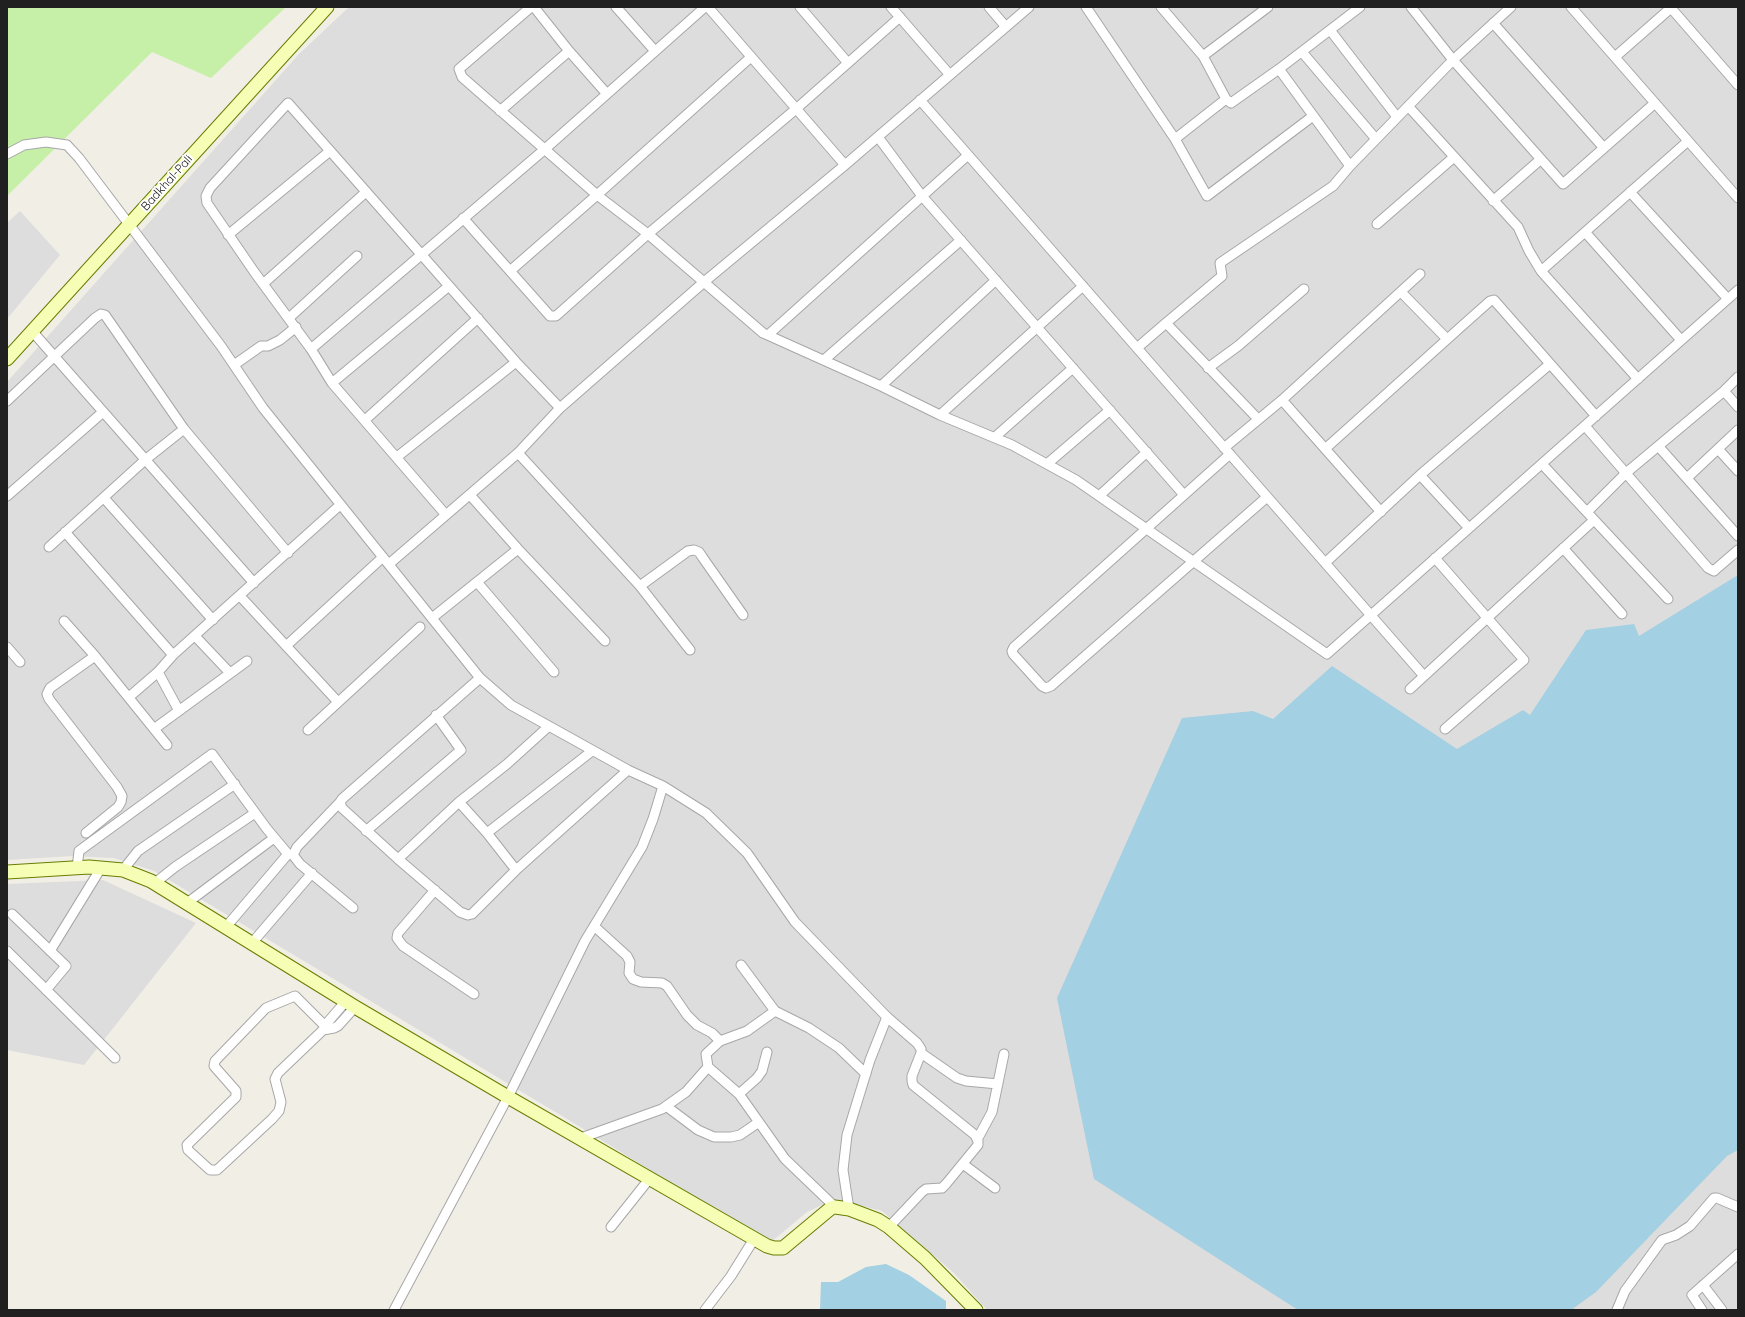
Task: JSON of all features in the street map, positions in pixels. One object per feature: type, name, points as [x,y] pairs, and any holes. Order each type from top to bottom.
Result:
[{"type":"street","name":"Badkhal-Pali","points":[[9,354],[32,331],[327,7]]},
{"type":"street","points":[[607,94],[532,7],[459,69],[462,77],[597,195],[648,234],[764,333],[881,386],[940,415],[995,437],[1076,480],[1327,654],[1738,290]]},
{"type":"street","points":[[616,7],[655,51]]},
{"type":"street","points":[[311,349],[545,149],[707,7],[845,165]]},
{"type":"street","points":[[800,7],[848,63]]},
{"type":"street","points":[[891,7],[950,75]]},
{"type":"street","points":[[989,7],[1006,27]]},
{"type":"street","points":[[389,564],[518,453],[560,408],[704,282],[845,165],[1029,7]]},
{"type":"street","points":[[1086,7],[1175,139],[1207,196],[1313,116]]},
{"type":"street","points":[[1203,56],[1268,7]]},
{"type":"street","points":[[1163,8],[1203,56],[1226,99],[1231,103],[1235,102],[1360,7]]},
{"type":"street","points":[[1411,7],[1453,60],[1563,184],[1655,103]]},
{"type":"street","points":[[1137,348],[1222,276],[1220,263],[1333,186],[1350,166],[1453,60],[1511,7]]},
{"type":"street","points":[[1575,8],[1655,103],[1736,193]]},
{"type":"street","points":[[1615,57],[1672,8],[1738,85]]},
{"type":"street","points":[[463,218],[550,316],[556,316],[648,234],[796,109],[900,17]]},
{"type":"street","points":[[1493,23],[1604,148]]},
{"type":"street","points":[[1330,30],[1397,117]]},
{"type":"street","points":[[500,111],[569,51]]},
{"type":"street","points":[[1302,52],[1376,139]]},
{"type":"street","points":[[510,271],[751,57]]},
{"type":"street","points":[[1279,69],[1350,166]]},
{"type":"street","points":[[1175,139],[1226,99]]},
{"type":"street","points":[[920,100],[1424,676]]},
{"type":"street","points":[[446,515],[332,383],[296,327],[263,284],[207,203],[206,196],[210,188],[288,103],[516,362],[560,408]]},
{"type":"street","points":[[1408,106],[1518,227],[1529,251],[1541,271],[1638,379]]},
{"type":"street","points":[[878,137],[922,196],[1184,495]]},
{"type":"street","points":[[1541,271],[1688,140]]},
{"type":"street","points":[[7,154],[24,145],[46,142],[67,145],[79,158],[128,226],[234,365],[263,408],[480,678],[511,705],[592,751],[663,786],[706,813],[747,853],[795,922],[887,1017],[917,1043],[921,1053],[957,1078],[966,1081],[998,1084]]},
{"type":"street","points":[[228,235],[330,151]]},
{"type":"street","points":[[768,335],[968,155]]},
{"type":"street","points":[[1377,224],[1454,157]]},
{"type":"street","points":[[1493,201],[1541,159]]},
{"type":"street","points":[[263,284],[366,192]]},
{"type":"street","points":[[1630,192],[1728,299]]},
{"type":"street","points":[[1585,232],[1681,340]]},
{"type":"street","points":[[824,360],[962,240]]},
{"type":"street","points":[[289,318],[357,256]]},
{"type":"street","points":[[1267,497],[1051,686],[1046,688],[1042,686],[1013,654],[1012,651],[1014,647],[1184,495],[1258,419],[1282,400],[1420,274]]},
{"type":"street","points":[[881,386],[996,280]]},
{"type":"street","points":[[332,383],[449,286]]},
{"type":"street","points":[[940,415],[1083,286]]},
{"type":"street","points":[[1208,368],[1238,346],[1304,289]]},
{"type":"street","points":[[1401,292],[1448,339]]},
{"type":"street","points":[[1326,449],[1490,301],[1494,300],[1596,416]]},
{"type":"street","points":[[7,401],[95,318],[101,314],[105,315],[184,429],[288,553]]},
{"type":"street","points":[[365,420],[478,318]]},
{"type":"street","points":[[1166,323],[1258,419]]},
{"type":"street","points":[[234,365],[261,346],[268,346],[280,340],[296,327]]},
{"type":"street","points":[[32,331],[254,583]]},
{"type":"street","points":[[397,457],[516,362]]},
{"type":"street","points":[[1325,563],[1420,475],[1550,364]]},
{"type":"street","points":[[995,437],[1074,368]]},
{"type":"street","points":[[1587,512],[1626,473],[1659,447],[1738,377]]},
{"type":"street","points":[[1724,391],[1738,407]]},
{"type":"street","points":[[1282,400],[1381,512]]},
{"type":"street","points":[[1047,464],[1110,410]]},
{"type":"street","points":[[7,496],[103,412]]},
{"type":"street","points":[[1585,426],[1711,570],[1716,569],[1738,550]]},
{"type":"street","points":[[49,547],[146,460],[184,429]]},
{"type":"street","points":[[1687,478],[1738,430]]},
{"type":"street","points":[[1659,447],[1738,536]]},
{"type":"street","points":[[1718,449],[1738,471]]},
{"type":"street","points":[[1100,496],[1147,452]]},
{"type":"street","points":[[518,453],[640,586],[690,650]]},
{"type":"street","points":[[1542,464],[1668,599]]},
{"type":"street","points":[[1420,475],[1469,528]]},
{"type":"street","points":[[470,495],[518,549],[605,641]]},
{"type":"street","points":[[104,498],[213,620]]},
{"type":"street","points":[[129,697],[340,505]]},
{"type":"street","points":[[1410,689],[1594,520]]},
{"type":"street","points":[[66,532],[174,655]]},
{"type":"street","points":[[1563,548],[1622,614]]},
{"type":"street","points":[[432,618],[518,549]]},
{"type":"street","points":[[640,586],[688,551],[694,550],[699,552],[743,615]]},
{"type":"street","points":[[286,646],[383,557]]},
{"type":"street","points":[[1435,558],[1524,660],[1445,729]]},
{"type":"street","points":[[477,582],[554,672]]},
{"type":"street","points":[[240,596],[338,702]]},
{"type":"street","points":[[64,621],[95,656],[167,745]]},
{"type":"street","points":[[308,730],[420,627]]},
{"type":"street","points":[[195,636],[230,673]]},
{"type":"street","points":[[7,647],[20,662]]},
{"type":"street","points":[[86,833],[118,807],[122,796],[117,787],[47,697],[47,694],[50,688],[95,656]]},
{"type":"street","points":[[154,728],[247,661]]},
{"type":"street","points":[[158,672],[179,711]]},
{"type":"street","points":[[353,908],[300,864],[293,855],[297,847],[341,801],[436,715],[480,678]]},
{"type":"street","points":[[366,831],[461,750],[436,715]]},
{"type":"street","points":[[398,859],[459,802],[507,764],[549,726]]},
{"type":"street","points":[[487,833],[592,751]]},
{"type":"street","points":[[77,868],[79,851],[212,754],[255,813],[288,854],[226,927]]},
{"type":"street","points":[[341,801],[342,808],[366,831],[460,912],[468,915],[472,914],[516,870],[628,770]]},
{"type":"street","points":[[123,870],[138,852],[234,784]]},
{"type":"street","points":[[394,1310],[508,1097],[582,948],[642,847],[653,819],[663,786]]},
{"type":"street","points":[[459,802],[487,833],[516,870]]},
{"type":"street","points":[[155,883],[175,867],[255,813]]},
{"type":"street","points":[[187,903],[274,838]]},
{"type":"street","points":[[50,951],[101,868]]},
{"type":"street","points":[[7,872],[101,868],[123,870],[155,883],[350,1004],[508,1097],[754,1238],[774,1248],[784,1248],[826,1211],[835,1207],[849,1209],[878,1220],[890,1227],[926,1258],[976,1310]]},
{"type":"street","points":[[252,943],[312,873]]},
{"type":"street","points":[[435,890],[398,933],[397,938],[403,946],[474,994]]},
{"type":"street","points":[[12,914],[66,966],[46,990]]},
{"type":"street","points":[[594,926],[627,956],[630,962],[629,972],[633,979],[640,982],[662,983],[667,986],[687,1015],[697,1025],[712,1033],[720,1041]]},
{"type":"street","points":[[7,951],[115,1058]]},
{"type":"street","points":[[741,966],[775,1011],[809,1028],[839,1048],[866,1074]]},
{"type":"street","points":[[324,1028],[295,996],[266,1008],[216,1061],[214,1066],[236,1092],[236,1097],[188,1145],[188,1150],[210,1170],[217,1170],[279,1111],[281,1102],[275,1079],[278,1073],[324,1028],[334,1028],[338,1026],[350,1004]]},
{"type":"street","points":[[775,1011],[747,1031],[720,1041],[706,1054],[708,1067],[739,1094],[785,1159],[835,1207]]},
{"type":"street","points":[[849,1209],[843,1170],[847,1136],[866,1074],[887,1017]]},
{"type":"street","points":[[739,1094],[757,1078],[762,1071],[767,1052]]},
{"type":"street","points":[[921,1053],[912,1076],[913,1085],[978,1138]]},
{"type":"street","points":[[890,1227],[926,1189],[942,1188],[978,1145],[978,1138],[992,1112],[1004,1054]]},
{"type":"street","points":[[581,1138],[662,1109],[686,1092],[708,1067]]},
{"type":"street","points":[[666,1106],[698,1130],[714,1137],[732,1138],[740,1135],[759,1122]]},
{"type":"street","points":[[963,1164],[995,1188]]},
{"type":"street","points":[[611,1227],[650,1178]]},
{"type":"street","points":[[1617,1310],[1625,1291],[1662,1240],[1676,1235],[1690,1226],[1714,1198],[1738,1207]]},
{"type":"street","points":[[705,1310],[731,1276],[754,1238]]},
{"type":"street","points":[[1702,1310],[1692,1295],[1738,1254]]},
{"type":"street","points":[[1703,1285],[1722,1310]]},
{"type":"shaded area","points":[[349,7],[1738,7],[1738,1310],[987,1310],[954,1273],[882,1211],[835,1199],[807,1212],[771,1242],[754,1234],[572,1122],[154,871],[114,858],[72,856],[7,860],[7,382],[299,54]]},
{"type":"shaded area","points":[[20,211],[60,255],[7,319],[7,223]]},
{"type":"shaded area","points":[[103,880],[196,923],[84,1065],[7,1050],[7,884]]},
{"type":"green space","points":[[7,7],[286,7],[211,78],[152,52],[7,196]]},
{"type":"water","points":[[1738,575],[1738,1150],[1727,1156],[1596,1292],[1571,1310],[1298,1310],[1094,1179],[1057,998],[1182,718],[1253,711],[1273,719],[1332,666],[1457,749],[1523,710],[1530,715],[1586,630],[1634,624],[1639,636]]},
{"type":"water","points":[[886,1264],[909,1275],[946,1301],[946,1310],[820,1310],[821,1282],[838,1282],[866,1267]]}]
